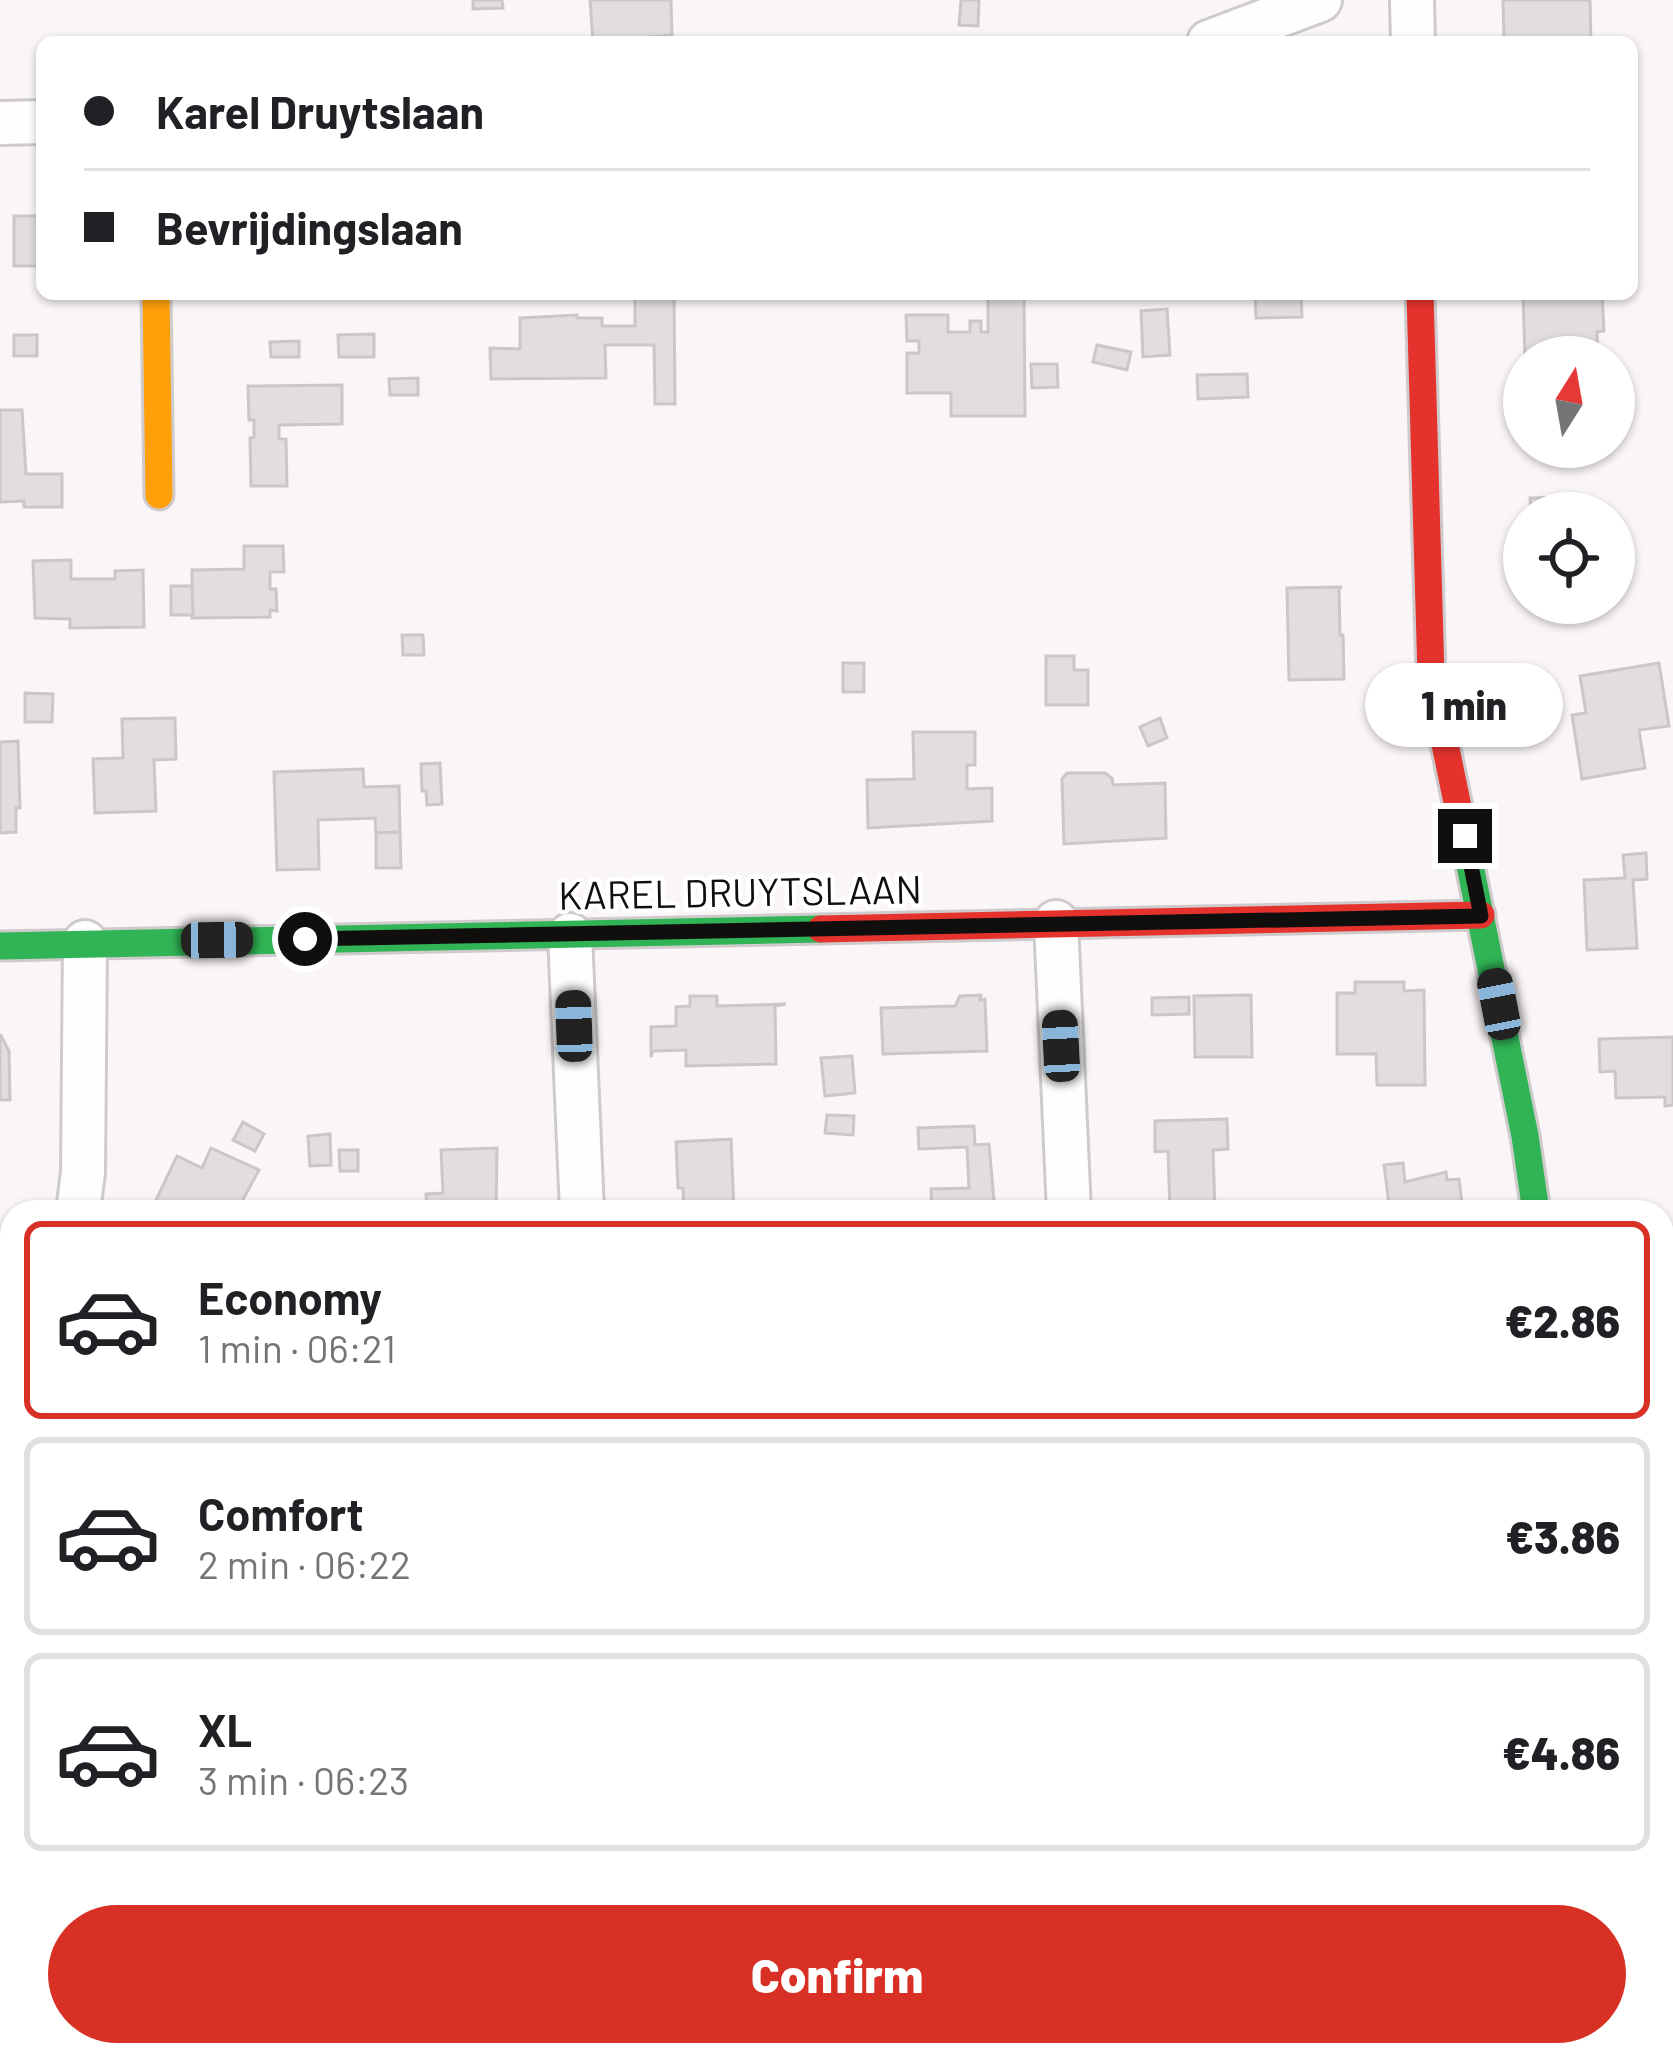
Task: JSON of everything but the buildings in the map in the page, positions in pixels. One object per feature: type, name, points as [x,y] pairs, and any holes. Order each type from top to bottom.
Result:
[{"type":"street","points":[[1225,36],[1320,0]]},
{"type":"street","points":[[1412,0],[1413,36]]},
{"type":"street","points":[[0,123],[36,122]]},
{"type":"street","points":[[156,300],[159,495]]},
{"type":"street","points":[[1420,300],[1431,676],[1534,1200]]},
{"type":"street","name":"KAREL DRUYTSLAAN","points":[[0,946],[1481,916]]},
{"type":"street","points":[[1056,922],[1068,1200]]},
{"type":"street","points":[[570,934],[581,1200]]},
{"type":"street","points":[[80,1200],[85,942]]},
{"type":"traffic: fast","points":[[1465,841],[1534,1200]]},
{"type":"traffic: fast","points":[[0,946],[821,929]]},
{"type":"traffic: slow","points":[[156,300],[159,495]]},
{"type":"traffic: jam","points":[[1420,300],[1431,676],[1465,841]]},
{"type":"traffic: jam","points":[[821,929],[1481,915]]},
{"type":"route","points":[[305,939],[1481,916],[1465,836]]}]
